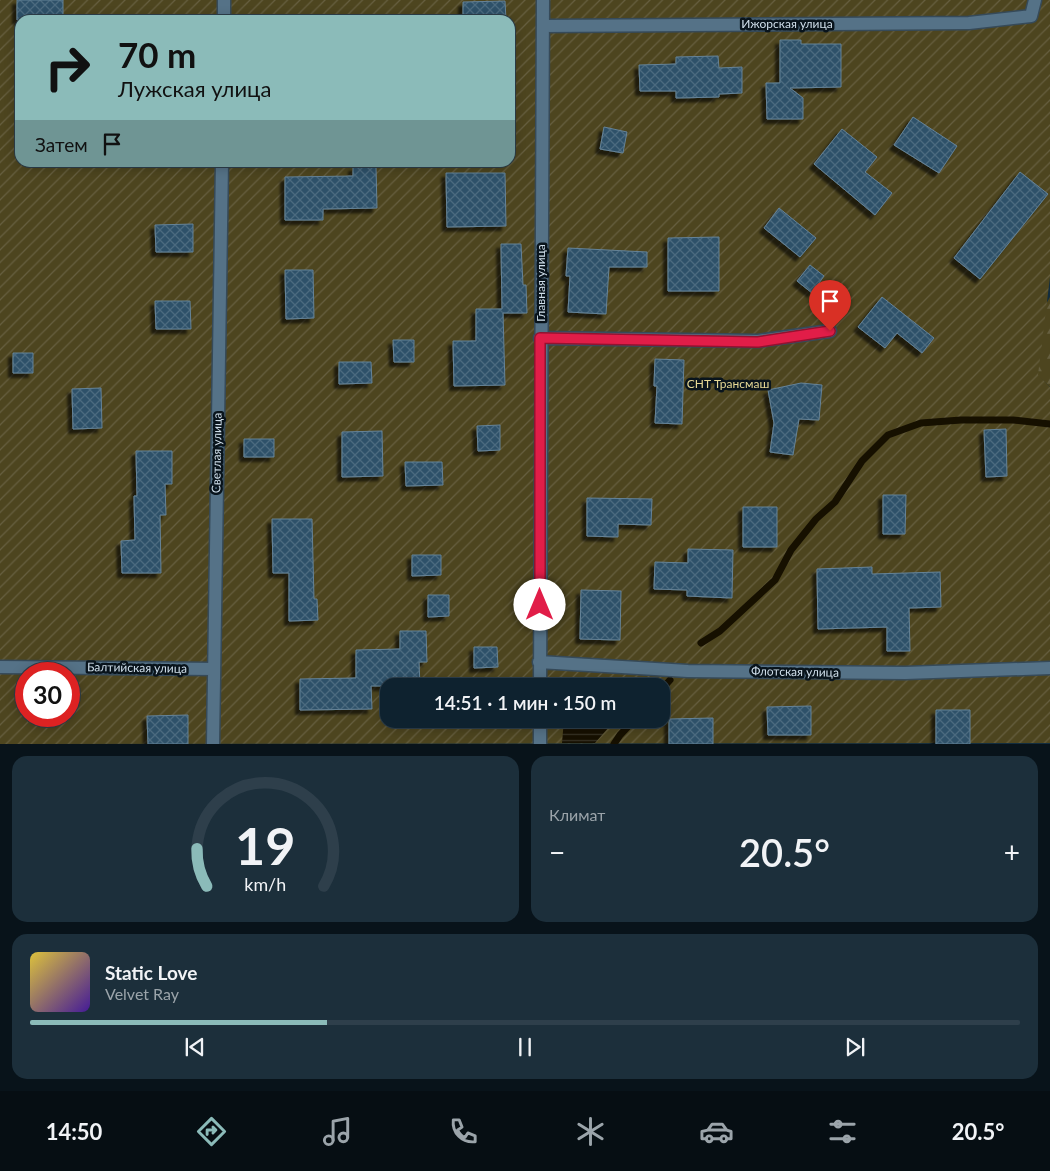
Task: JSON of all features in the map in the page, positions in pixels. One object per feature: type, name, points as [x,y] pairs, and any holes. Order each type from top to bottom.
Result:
[{"type":"street","points":[[224,0],[224,15]]},
{"type":"street","name":"Главная улица","points":[[540,678],[543,0]]},
{"type":"street","name":"Ижорская улица","points":[[543,26],[969,23],[1031,16],[1035,0]]},
{"type":"street","name":"Светлая улица","points":[[213,744],[222,167]]},
{"type":"street","points":[[540,338],[758,342],[830,331]]},
{"type":"street","name":"Флотская улица","points":[[539,662],[688,670],[905,673],[1050,668]]},
{"type":"street","name":"Балтийская улица","points":[[0,667],[214,669]]},
{"type":"street","points":[[540,728],[540,744]]},
{"type":"green space","name":"СНТ Трансмаш","points":[[0,0],[1050,0],[1050,277],[1038,375],[1050,387],[1050,743],[0,744]]},
{"type":"green space","points":[[1050,297],[1050,387],[1037,375],[1046,304]]},
{"type":"shaded area","points":[[563,728],[608,728],[595,743],[562,743]]},
{"type":"building","points":[[17,0],[63,0],[63,15],[17,15]]},
{"type":"building","points":[[505,1],[506,15],[463,15],[463,2]]},
{"type":"building","points":[[780,40],[801,40],[801,44],[841,44],[841,87],[790,88],[803,98],[803,119],[767,119],[766,83],[780,83]]},
{"type":"building","points":[[718,56],[719,68],[742,67],[742,93],[719,94],[719,97],[676,98],[676,91],[640,91],[639,65],[676,64],[676,57]]},
{"type":"building","points":[[913,117],[957,146],[939,173],[894,145]]},
{"type":"building","points":[[604,127],[627,132],[623,153],[600,149]]},
{"type":"building","points":[[842,129],[877,157],[865,172],[892,193],[875,215],[814,164]]},
{"type":"building","points":[[353,167],[376,167],[377,208],[323,209],[323,220],[285,220],[285,177],[353,176]]},
{"type":"building","points":[[1020,172],[1048,194],[980,279],[954,258]]},
{"type":"building","points":[[446,173],[505,173],[506,226],[447,227]]},
{"type":"building","points":[[779,208],[816,238],[800,257],[764,228]]},
{"type":"building","points":[[193,224],[193,252],[156,252],[155,225]]},
{"type":"building","points":[[719,237],[719,291],[668,291],[668,238]]},
{"type":"building","points":[[501,244],[521,244],[523,285],[526,285],[527,313],[503,313],[505,385],[454,386],[453,341],[476,341],[476,309],[502,309]]},
{"type":"building","points":[[568,248],[647,252],[647,267],[609,267],[606,314],[568,312],[570,276],[566,276]]},
{"type":"building","points":[[810,265],[824,276],[812,293],[797,281]]},
{"type":"building","points":[[285,270],[313,270],[314,318],[286,319]]},
{"type":"building","points":[[882,297],[934,338],[922,353],[897,333],[885,348],[858,327]]},
{"type":"building","points":[[155,301],[190,301],[191,329],[156,329]]},
{"type":"building","points":[[393,340],[414,340],[414,362],[394,362]]},
{"type":"building","points":[[13,353],[33,353],[33,373],[13,373]]},
{"type":"building","points":[[655,359],[684,360],[682,424],[655,423],[657,386],[654,386]]},
{"type":"building","points":[[339,362],[371,362],[372,383],[339,384]]},
{"type":"building","points":[[801,383],[822,385],[819,420],[799,419],[793,455],[770,452],[774,423],[768,390]]},
{"type":"building","points":[[101,388],[102,428],[73,429],[72,389]]},
{"type":"building","points":[[500,425],[500,450],[478,451],[477,426]]},
{"type":"building","points":[[1006,429],[1007,476],[986,477],[984,430]]},
{"type":"building","points":[[382,431],[383,476],[342,477],[342,432]]},
{"type":"building","points":[[244,439],[274,439],[274,457],[244,457]]},
{"type":"building","points":[[136,451],[172,451],[172,484],[165,484],[166,515],[160,515],[161,573],[122,573],[121,541],[135,540],[134,496],[137,496]]},
{"type":"building","points":[[405,462],[442,462],[443,485],[406,486]]},
{"type":"building","points":[[883,495],[906,495],[905,534],[883,534]]},
{"type":"building","points":[[587,498],[652,499],[651,525],[618,524],[618,537],[587,536]]},
{"type":"building","points":[[743,507],[777,507],[777,547],[743,547]]},
{"type":"building","points":[[272,519],[312,519],[314,599],[317,599],[318,620],[289,621],[289,573],[273,573]]},
{"type":"building","points":[[688,549],[733,550],[732,598],[687,596],[687,590],[654,589],[655,562],[688,563]]},
{"type":"building","points":[[412,555],[441,555],[441,575],[412,576]]},
{"type":"building","points":[[872,567],[872,574],[940,572],[941,607],[909,608],[910,651],[887,651],[887,627],[818,629],[817,569]]},
{"type":"building","points":[[581,590],[621,591],[620,640],[580,639]]},
{"type":"building","points":[[428,595],[449,595],[449,616],[428,617]]},
{"type":"building","points":[[400,631],[426,631],[427,662],[419,662],[420,678],[380,678],[380,686],[371,686],[372,709],[300,710],[300,679],[356,678],[356,650],[400,649]]},
{"type":"building","points":[[474,647],[497,647],[498,667],[474,668]]},
{"type":"building","points":[[811,706],[811,735],[768,735],[767,707]]},
{"type":"building","points":[[936,710],[970,710],[970,744],[936,744]]},
{"type":"building","points":[[188,715],[188,744],[148,744],[147,716]]},
{"type":"building","points":[[713,718],[713,744],[669,744],[670,719]]},
{"type":"waterway","points":[[701,643],[720,631],[775,580],[791,550],[816,519],[835,502],[862,461],[888,435],[921,423],[961,420],[1013,420],[1050,424]]},
{"type":"waterway","points":[[614,744],[627,728]]},
{"type":"route","points":[[540,605],[540,338],[758,342],[830,331]]}]
